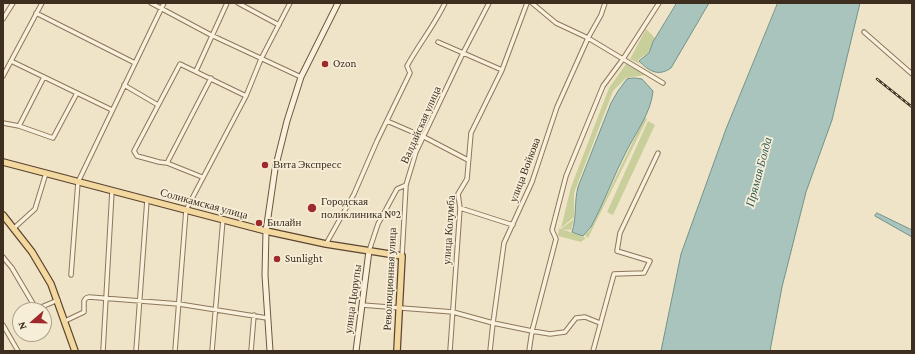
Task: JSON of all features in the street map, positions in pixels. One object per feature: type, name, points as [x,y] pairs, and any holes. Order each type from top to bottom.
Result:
[{"type":"main road","name":"Соликамская улица","points":[[3,162],[266,231],[326,244],[402,256]]},
{"type":"main road","points":[[3,215],[5,222],[13,229],[32,252],[42,267],[58,300],[75,351]]},
{"type":"main road","name":"Революционная улица","points":[[396,351],[402,256]]},
{"type":"street","points":[[3,19],[13,3]]},
{"type":"street","points":[[3,76],[42,3]]},
{"type":"street","points":[[151,3],[211,35],[301,77]]},
{"type":"street","points":[[71,275],[78,182],[164,3]]},
{"type":"street","points":[[196,71],[211,35],[227,3]]},
{"type":"street","points":[[238,3],[248,5],[279,24]]},
{"type":"street","points":[[175,351],[186,210],[202,177],[246,96],[261,59],[290,3]]},
{"type":"street","points":[[270,351],[265,275],[266,231],[276,169],[287,121],[301,77],[338,3]]},
{"type":"street","points":[[326,244],[354,194],[410,74],[407,66],[418,46],[434,24],[445,3]]},
{"type":"street","name":"Валдайская улица","points":[[406,185],[416,152],[463,53],[489,3]]},
{"type":"street","name":"улица Колумба","points":[[450,351],[460,208],[458,194],[467,179],[471,133],[502,70],[527,3]]},
{"type":"street","name":"улица Войкова","points":[[490,351],[492,323],[504,243],[532,182],[557,108],[588,38],[601,15],[605,3]]},
{"type":"street","points":[[529,351],[532,331],[556,238],[552,230],[566,176],[603,86],[623,59],[659,3]]},
{"type":"street","points":[[534,4],[556,23],[588,38],[663,83]]},
{"type":"street","points":[[36,13],[135,63]]},
{"type":"street","points":[[864,32],[912,74]]},
{"type":"street","points":[[438,42],[502,70]]},
{"type":"street","points":[[11,61],[112,110]]},
{"type":"street","points":[[202,177],[168,163],[137,156],[134,151],[180,64],[246,96]]},
{"type":"street","points":[[19,126],[44,77]]},
{"type":"street","points":[[168,163],[211,78]]},
{"type":"street","points":[[124,85],[158,105]]},
{"type":"street","points":[[3,123],[19,126],[53,138],[77,93]]},
{"type":"street","points":[[387,121],[424,137],[468,160]]},
{"type":"street","points":[[592,351],[614,274],[644,273],[650,262],[617,252],[620,233],[658,153]]},
{"type":"street","points":[[13,229],[35,209],[46,173]]},
{"type":"street","points":[[369,250],[378,224],[397,189],[406,185]]},
{"type":"street","name":"Революционная улица","points":[[402,256],[406,185]]},
{"type":"street","points":[[103,351],[112,191]]},
{"type":"street","points":[[136,351],[146,200]]},
{"type":"street","points":[[460,208],[513,225]]},
{"type":"street","points":[[212,351],[223,219]]},
{"type":"street","name":"улица Цюрупы","points":[[356,351],[369,250]]},
{"type":"street","points":[[3,257],[22,284],[35,307],[39,308],[58,300]]},
{"type":"street","points":[[65,321],[84,312],[84,301],[89,297],[179,304],[267,318]]},
{"type":"street","points":[[362,305],[452,312],[492,323],[550,334],[565,332],[576,318],[585,317],[600,323]]},
{"type":"street","points":[[251,351],[254,316]]},
{"type":"street","points":[[3,325],[18,351]]},
{"type":"green space","points":[[646,29],[655,38],[648,53],[638,60],[640,64],[630,59]]},
{"type":"green space","points":[[626,64],[645,75],[626,78],[613,91],[574,193],[574,217],[561,228],[571,187],[609,88]]},
{"type":"green space","points":[[645,117],[647,119],[588,238],[585,235],[590,230]]},
{"type":"green space","points":[[648,121],[655,125],[613,215],[607,212]]},
{"type":"green space","points":[[574,219],[571,230],[562,229],[586,238],[581,242],[558,236],[559,228],[561,229]]},
{"type":"water","points":[[677,3],[709,3],[671,68],[662,72],[654,72],[646,68],[639,61],[649,53],[653,42]]},
{"type":"water","name":"Прямая Болда","points":[[778,3],[860,3],[832,120],[806,192],[782,287],[770,351],[661,351],[681,254],[726,129]]},
{"type":"water","points":[[627,79],[642,79],[653,91],[652,99],[642,122],[621,161],[591,227],[583,236],[577,234],[572,232],[578,187],[611,103]]},
{"type":"water","points":[[877,213],[912,230],[912,237],[875,216]]},
{"type":"railway","points":[[877,79],[912,107]]},
{"type":"place","name":"Ozon","points":[[325,64]]},
{"type":"place","name":"Вита Экспресс","points":[[265,165]]},
{"type":"place","name":"Городская поликлиника №2","points":[[312,208]]},
{"type":"place","name":"Билайн","points":[[259,223]]},
{"type":"place","name":"Sunlight","points":[[277,259]]}]
